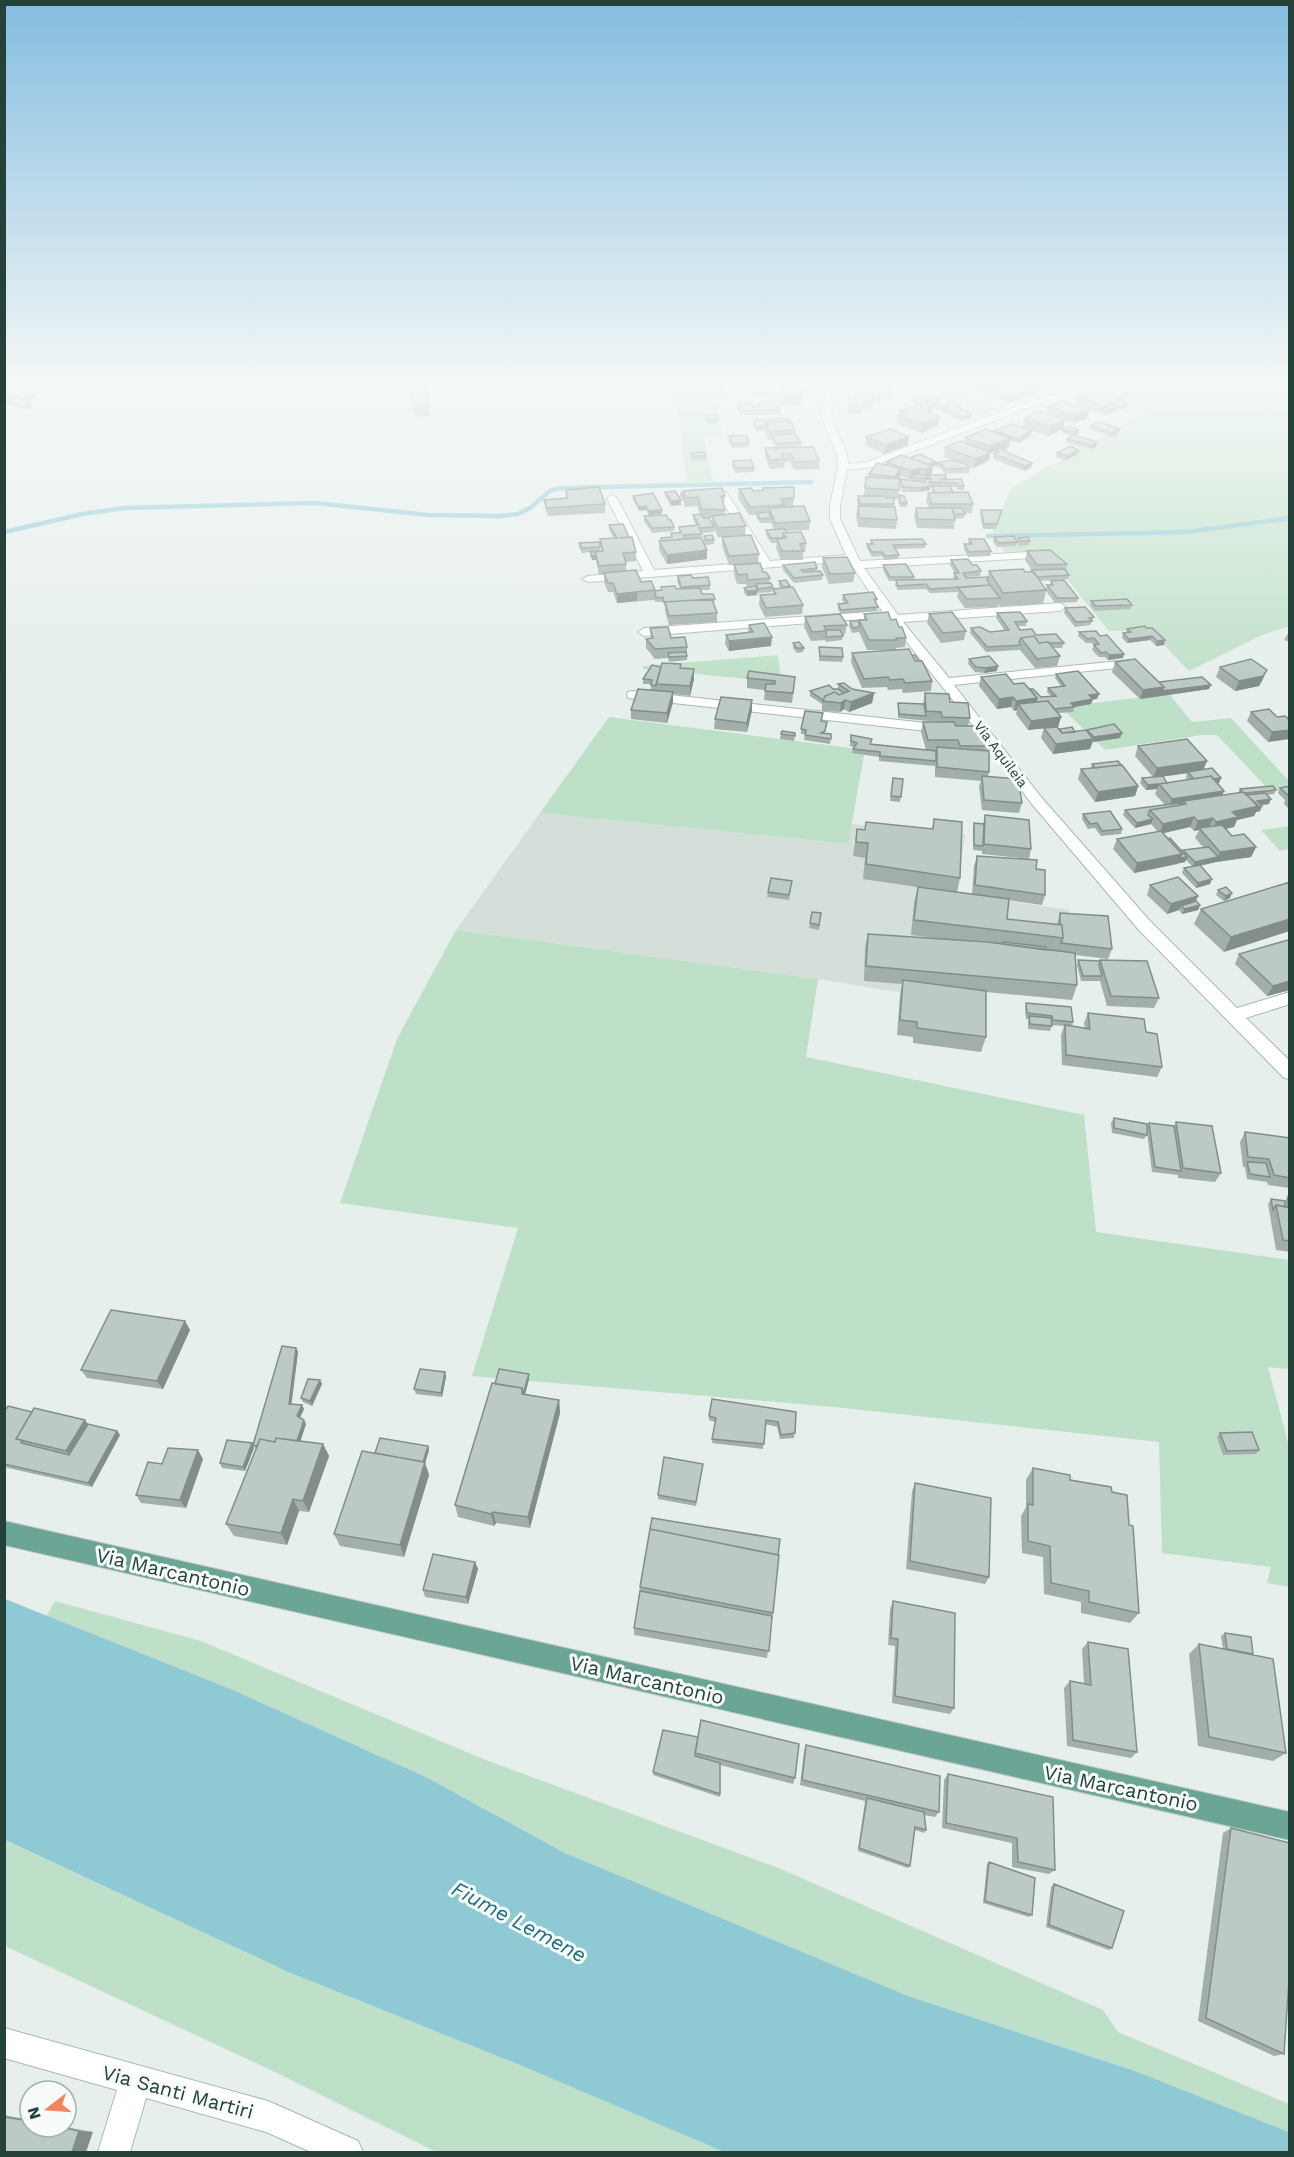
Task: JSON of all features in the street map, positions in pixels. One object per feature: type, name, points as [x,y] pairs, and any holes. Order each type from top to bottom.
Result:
[{"type":"main road","name":"Via Marcantonio","points":[[4,1533],[1290,1826]]},
{"type":"street","name":"Via Aquileia","points":[[840,483],[835,519],[854,561],[892,616],[987,734],[1036,800],[1144,925],[1290,1073]]},
{"type":"street","points":[[722,493],[767,565]]},
{"type":"street","points":[[612,498],[650,574]]},
{"type":"street","points":[[588,579],[767,565],[1032,555]]},
{"type":"street","points":[[644,632],[1060,607]]},
{"type":"street","points":[[945,682],[1126,663]]},
{"type":"street","points":[[633,695],[987,734]]},
{"type":"street","points":[[1232,1016],[1290,998]]},
{"type":"street","name":"Via Santi Martiri","points":[[4,2043],[268,2117],[347,2152]]},
{"type":"street","points":[[114,2152],[135,2081]]},
{"type":"shaded area","points":[[540,813],[847,844],[851,824],[965,834],[957,893],[1069,910],[1076,956],[984,945],[982,1006],[818,979],[456,930]]},
{"type":"green space","points":[[1020,483],[1289,483],[1289,626],[1260,636],[1189,671],[1150,630],[1109,631],[1045,552],[1006,554],[993,532],[1011,488]]},
{"type":"green space","points":[[778,655],[781,682],[644,669],[642,666]]},
{"type":"green space","points":[[1169,694],[1192,722],[1231,718],[1289,781],[1289,789],[1271,792],[1217,735],[1201,735],[1105,750],[1061,707]]},
{"type":"green space","points":[[609,717],[865,750],[848,844],[540,813]]},
{"type":"green space","points":[[1289,826],[1289,849],[1280,851],[1261,830]]},
{"type":"green space","points":[[456,930],[818,979],[806,1057],[1084,1115],[1096,1232],[1289,1260],[1289,1369],[1268,1367],[1289,1446],[1289,1587],[1267,1583],[1271,1567],[1162,1553],[1159,1442],[834,1407],[472,1376],[518,1228],[340,1203],[397,1039]]},
{"type":"green space","points":[[55,1601],[201,1641],[486,1760],[781,1869],[1103,2010],[1118,2032],[1289,2104],[1289,2132],[1135,2071],[908,1996],[565,1853],[428,1778],[233,1690],[46,1617]]},
{"type":"green space","points":[[4,1840],[286,1971],[527,2068],[724,2152],[436,2152],[279,2074],[5,1946]]},
{"type":"water","name":"Fiume Lemene","points":[[5,1599],[233,1690],[428,1778],[565,1853],[908,1996],[1135,2071],[1289,2132],[1289,2152],[724,2152],[527,2068],[286,1971],[5,1840]]},
{"type":"building","points":[[865,483],[900,483],[899,490],[865,488]]},
{"type":"building","points":[[901,483],[929,483],[931,486],[922,488],[902,487]]},
{"type":"building","points":[[932,486],[950,486],[953,492],[935,493]]},
{"type":"building","points":[[599,487],[605,504],[547,508],[544,500],[567,498],[566,490]]},
{"type":"building","points":[[794,487],[794,498],[781,499],[784,505],[750,507],[739,489],[751,488],[753,491],[764,490],[763,488]]},
{"type":"building","points":[[722,488],[725,496],[721,496],[725,510],[701,509],[698,497],[685,498],[683,491]]},
{"type":"building","points":[[675,491],[681,500],[671,501],[665,492]]},
{"type":"building","points":[[968,492],[973,504],[932,504],[928,493]]},
{"type":"building","points":[[653,493],[662,510],[649,511],[646,506],[639,507],[633,496]]},
{"type":"building","points":[[899,495],[904,496],[907,503],[900,503]]},
{"type":"building","points":[[858,496],[894,498],[894,504],[860,504]]},
{"type":"building","points":[[804,506],[810,521],[775,523],[769,508]]},
{"type":"building","points":[[858,506],[895,507],[897,520],[859,518]]},
{"type":"building","points":[[916,508],[952,508],[955,520],[918,519]]},
{"type":"building","points":[[952,508],[962,508],[965,514],[954,514]]},
{"type":"building","points":[[981,510],[1002,510],[997,524],[984,524]]},
{"type":"building","points":[[769,512],[771,518],[760,519],[757,513]]},
{"type":"building","points":[[739,513],[746,526],[718,528],[712,516]]},
{"type":"building","points":[[700,514],[704,518],[709,518],[714,527],[699,528],[702,534],[683,535],[685,539],[662,541],[661,538],[672,537],[671,533],[681,533],[679,527],[699,525],[693,515]]},
{"type":"building","points":[[666,515],[674,527],[652,528],[644,516]]},
{"type":"building","points":[[623,524],[629,537],[617,538],[609,525]]},
{"type":"building","points":[[785,529],[787,533],[783,533],[783,538],[771,538],[766,530]]},
{"type":"building","points":[[801,532],[806,543],[800,544],[803,551],[782,551],[777,539],[786,538],[783,533]]},
{"type":"building","points":[[712,535],[714,540],[706,540],[704,536]]},
{"type":"building","points":[[751,535],[759,554],[729,556],[722,537]]},
{"type":"building","points":[[1014,536],[1017,542],[998,543],[994,537]]},
{"type":"building","points":[[632,537],[636,552],[623,553],[626,564],[599,566],[595,552],[603,551],[600,539]]},
{"type":"building","points":[[1028,537],[1030,541],[1020,541],[1018,538]]},
{"type":"building","points":[[701,538],[707,550],[667,555],[659,541]]},
{"type":"building","points":[[922,539],[926,544],[893,545],[899,555],[885,556],[882,552],[872,552],[867,544],[873,544],[871,540]]},
{"type":"building","points":[[969,539],[984,539],[991,551],[969,552],[964,544],[972,544]]},
{"type":"building","points":[[600,542],[600,547],[582,548],[579,543]]},
{"type":"building","points":[[1050,550],[1067,564],[1037,565],[1027,551]]},
{"type":"building","points":[[847,557],[855,573],[830,574],[823,558]]},
{"type":"building","points":[[968,559],[981,571],[963,573],[966,578],[988,577],[990,585],[930,589],[926,584],[898,586],[896,580],[958,579],[954,573],[959,573],[951,560]]},
{"type":"building","points":[[815,562],[817,568],[801,570],[803,572],[820,571],[823,575],[794,578],[783,565]]},
{"type":"building","points":[[760,563],[763,572],[766,572],[770,578],[748,580],[747,574],[738,575],[734,565]]},
{"type":"building","points":[[906,564],[914,577],[890,577],[883,565]]},
{"type":"building","points":[[1023,569],[1025,572],[1034,572],[1046,590],[1003,593],[989,571]]},
{"type":"building","points":[[1065,569],[1069,575],[1037,577],[1031,570]]},
{"type":"building","points":[[636,570],[641,582],[651,581],[655,590],[617,594],[613,583],[608,583],[604,573]]},
{"type":"building","points":[[691,575],[693,578],[708,577],[710,585],[681,587],[678,576]]},
{"type":"building","points":[[786,580],[790,586],[783,587],[779,581]]},
{"type":"building","points":[[1064,580],[1078,598],[1057,598],[1047,585],[1053,585],[1051,581]]},
{"type":"building","points":[[771,583],[773,587],[758,589],[756,584]]},
{"type":"building","points":[[990,585],[1000,598],[967,599],[958,588]]},
{"type":"building","points":[[675,586],[676,589],[700,588],[702,594],[713,594],[715,599],[664,602],[663,597],[656,598],[655,591],[662,590],[661,587]]},
{"type":"building","points":[[755,586],[758,590],[747,591],[744,588]]},
{"type":"building","points":[[793,587],[803,605],[766,608],[760,595],[776,594],[773,589]]},
{"type":"building","points":[[873,592],[878,607],[841,610],[838,604],[848,603],[843,595]]},
{"type":"building","points":[[712,599],[717,613],[669,616],[665,602]]},
{"type":"building","points":[[1127,599],[1132,605],[1096,606],[1091,601]]},
{"type":"building","points":[[1085,607],[1094,617],[1089,618],[1092,621],[1076,622],[1065,608]]},
{"type":"building","points":[[888,612],[891,620],[896,619],[899,627],[902,627],[906,638],[869,640],[859,620],[867,620],[864,614]]},
{"type":"building","points":[[952,612],[966,631],[943,633],[929,614]]},
{"type":"building","points":[[1020,612],[1027,621],[1015,622],[1020,630],[1032,629],[1036,635],[1056,634],[1064,643],[1039,643],[1034,636],[1021,638],[1019,642],[1021,645],[987,647],[971,628],[980,627],[990,632],[1009,630],[997,613]]},
{"type":"building","points":[[840,614],[847,625],[824,626],[826,631],[812,632],[805,617]]},
{"type":"building","points":[[850,621],[859,621],[860,627],[853,628]]},
{"type":"building","points":[[764,623],[772,637],[729,641],[726,635],[753,632],[749,625]]},
{"type":"building","points":[[1145,626],[1152,628],[1165,640],[1157,641],[1152,636],[1129,639],[1123,633],[1131,632],[1127,629]]},
{"type":"building","points":[[668,627],[671,638],[685,637],[687,647],[655,649],[646,639],[653,638],[650,628]]},
{"type":"building","points":[[826,630],[840,630],[843,636],[826,637]]},
{"type":"building","points":[[1096,631],[1100,636],[1107,635],[1124,654],[1101,653],[1094,645],[1099,644],[1094,638],[1088,639],[1079,632]]},
{"type":"building","points":[[1034,636],[1039,643],[1048,642],[1060,656],[1037,659],[1021,638]]},
{"type":"building","points":[[799,642],[804,648],[797,648],[793,643]]},
{"type":"building","points":[[819,647],[842,648],[843,657],[820,656]]},
{"type":"building","points":[[909,649],[915,661],[922,661],[932,681],[905,683],[903,679],[890,680],[888,677],[864,679],[852,653]]},
{"type":"building","points":[[686,652],[687,656],[669,657],[668,653]]},
{"type":"building","points":[[989,656],[998,666],[976,667],[969,659]]},
{"type":"building","points":[[1135,659],[1164,687],[1143,690],[1115,662]]},
{"type":"building","points":[[1251,659],[1267,670],[1263,676],[1239,681],[1220,667]]},
{"type":"building","points":[[662,663],[681,664],[680,668],[694,669],[690,686],[656,684]]},
{"type":"building","points":[[652,665],[661,667],[656,686],[651,685],[652,680],[643,679]]},
{"type":"building","points":[[749,671],[795,677],[793,693],[765,691],[766,684],[775,684],[775,681],[747,678]]},
{"type":"building","points":[[1078,671],[1099,694],[1089,695],[1093,699],[1071,703],[1074,707],[1054,709],[1048,701],[1036,702],[1037,698],[1030,689],[1041,697],[1056,696],[1048,688],[1065,686],[1056,674]]},
{"type":"building","points":[[1006,674],[1014,684],[1024,683],[1037,698],[1016,701],[1013,697],[999,699],[981,677]]},
{"type":"building","points":[[1202,677],[1211,685],[1162,691],[1164,687],[1159,682]]},
{"type":"building","points":[[844,683],[852,689],[874,693],[851,702],[823,701],[825,696],[835,692],[839,695],[849,691],[838,684]]},
{"type":"building","points":[[829,685],[844,693],[839,695],[835,692],[825,696],[823,700],[810,691]]},
{"type":"building","points":[[638,689],[673,692],[667,713],[631,710]]},
{"type":"building","points":[[925,693],[949,694],[950,702],[968,703],[970,718],[942,717],[941,712],[926,711]]},
{"type":"building","points":[[721,697],[752,700],[747,723],[715,719]]},
{"type":"building","points":[[1048,701],[1061,717],[1031,721],[1018,704]]},
{"type":"building","points":[[898,703],[924,704],[926,716],[899,714]]},
{"type":"building","points":[[1269,709],[1277,717],[1285,716],[1290,720],[1290,730],[1272,732],[1251,712]]},
{"type":"building","points":[[805,711],[823,713],[821,721],[827,722],[825,731],[821,733],[831,734],[831,739],[805,735],[806,730],[801,729]]},
{"type":"building","points":[[923,722],[954,722],[956,726],[983,726],[991,746],[960,746],[958,740],[928,740]]},
{"type":"building","points":[[1114,724],[1122,733],[1094,737],[1087,730]]},
{"type":"building","points":[[1057,727],[1062,733],[1086,730],[1093,739],[1056,744],[1044,728]]},
{"type":"building","points":[[1072,727],[1075,732],[1062,733],[1060,729]]},
{"type":"building","points":[[782,731],[795,733],[795,736],[781,734]]},
{"type":"building","points":[[851,735],[872,739],[870,744],[936,751],[936,761],[880,756],[880,752],[853,749],[857,743],[851,741]]},
{"type":"building","points":[[1187,739],[1207,761],[1157,768],[1138,746]]},
{"type":"building","points":[[937,747],[989,751],[989,772],[937,767]]},
{"type":"building","points":[[1118,761],[1121,765],[1095,768],[1092,764]]},
{"type":"building","points":[[1122,765],[1138,786],[1098,792],[1081,769]]},
{"type":"building","points":[[1212,768],[1221,778],[1213,779],[1211,776],[1194,779],[1188,772]]},
{"type":"building","points":[[982,776],[1018,779],[1022,803],[984,800]]},
{"type":"building","points":[[1163,776],[1167,783],[1148,785],[1142,778]]},
{"type":"building","points":[[1211,776],[1224,791],[1172,799],[1159,784]]},
{"type":"building","points":[[893,778],[903,779],[901,797],[891,796]]},
{"type":"building","points":[[1273,786],[1276,790],[1245,793],[1240,789]]},
{"type":"building","points":[[1290,786],[1290,797],[1280,788]]},
{"type":"building","points":[[1243,792],[1259,806],[1232,812],[1238,817],[1216,822],[1213,818],[1198,821],[1194,817],[1163,824],[1150,810],[1186,804],[1184,801]]},
{"type":"building","points":[[1265,793],[1271,799],[1257,801],[1262,806],[1258,807],[1247,795]]},
{"type":"building","points":[[1179,803],[1181,805],[1150,810],[1148,815],[1153,819],[1137,823],[1125,810]]},
{"type":"building","points":[[1110,811],[1122,829],[1102,831],[1097,823],[1090,824],[1083,814]]},
{"type":"building","points":[[985,815],[1029,820],[1031,849],[984,844]]},
{"type":"building","points":[[934,819],[962,822],[960,878],[866,864],[868,843],[856,842],[857,829],[865,830],[866,822],[933,829]]},
{"type":"building","points":[[974,823],[984,824],[983,846],[974,845]]},
{"type":"building","points":[[1222,825],[1232,836],[1244,834],[1256,847],[1220,852],[1199,828]]},
{"type":"building","points":[[1161,831],[1182,854],[1137,863],[1117,839]]},
{"type":"building","points":[[1170,838],[1187,857],[1180,858],[1182,854],[1168,839]]},
{"type":"building","points":[[1209,847],[1218,857],[1195,862],[1183,850]]},
{"type":"building","points":[[977,856],[1037,860],[1036,869],[1045,870],[1045,895],[975,885]]},
{"type":"building","points":[[1200,865],[1212,879],[1198,883],[1184,868]]},
{"type":"building","points":[[1178,877],[1198,896],[1171,904],[1150,885]]},
{"type":"building","points":[[771,878],[792,881],[789,895],[768,892]]},
{"type":"building","points":[[1290,882],[1290,919],[1231,937],[1201,909]]},
{"type":"building","points":[[918,887],[1009,899],[1007,919],[1062,925],[1063,938],[914,920]]},
{"type":"building","points":[[1226,887],[1232,893],[1226,896],[1218,890]]},
{"type":"building","points":[[1196,901],[1200,905],[1185,909],[1181,906]]},
{"type":"building","points":[[812,912],[821,913],[819,925],[810,923]]},
{"type":"building","points":[[1060,913],[1108,916],[1112,949],[1061,943],[1063,938]]},
{"type":"building","points":[[868,934],[987,942],[1075,953],[1077,985],[866,966]]},
{"type":"building","points":[[1288,940],[1290,942],[1290,981],[1273,986],[1239,954]]},
{"type":"building","points":[[1003,942],[1046,947],[1046,950],[1002,944]]},
{"type":"building","points":[[1078,960],[1100,961],[1102,976],[1083,976]]},
{"type":"building","points":[[1100,960],[1147,961],[1159,998],[1111,996]]},
{"type":"building","points":[[903,980],[986,991],[986,1037],[917,1028],[917,1022],[900,1020]]},
{"type":"building","points":[[1026,1003],[1071,1007],[1073,1022],[1053,1020],[1052,1016],[1027,1013]]},
{"type":"building","points":[[1088,1013],[1144,1019],[1146,1032],[1157,1034],[1162,1067],[1066,1055],[1065,1025],[1090,1029]]},
{"type":"building","points":[[1029,1016],[1051,1018],[1052,1026],[1030,1024]]},
{"type":"building","points":[[1114,1118],[1147,1124],[1147,1135],[1114,1128]]},
{"type":"building","points":[[1176,1122],[1212,1126],[1221,1173],[1183,1168]]},
{"type":"building","points":[[1149,1123],[1174,1126],[1181,1171],[1155,1167]]},
{"type":"building","points":[[1245,1132],[1290,1138],[1290,1178],[1274,1175],[1269,1159],[1248,1157]]},
{"type":"building","points":[[1247,1162],[1266,1163],[1270,1177],[1250,1174]]},
{"type":"building","points":[[1288,1196],[1290,1196],[1290,1241],[1283,1240],[1276,1205],[1288,1207]]},
{"type":"building","points":[[1271,1199],[1285,1201],[1285,1207],[1276,1205],[1273,1210]]},
{"type":"building","points":[[111,1310],[185,1321],[157,1381],[81,1370]]},
{"type":"building","points":[[282,1346],[296,1348],[289,1404],[302,1405],[297,1416],[304,1420],[297,1441],[276,1438],[275,1442],[260,1439],[257,1446],[253,1445]]},
{"type":"building","points":[[420,1369],[445,1372],[441,1393],[414,1389]]},
{"type":"building","points":[[499,1369],[529,1374],[523,1394],[522,1388],[495,1384]]},
{"type":"building","points":[[308,1379],[320,1380],[310,1401],[301,1398]]},
{"type":"building","points":[[492,1383],[522,1388],[522,1394],[559,1400],[528,1517],[493,1512],[491,1514],[455,1505]]},
{"type":"building","points":[[712,1399],[796,1412],[795,1433],[781,1435],[778,1422],[766,1420],[764,1444],[712,1439],[716,1418],[709,1416]]},
{"type":"building","points":[[8,1406],[32,1412],[16,1439],[22,1440],[21,1443],[69,1455],[88,1424],[117,1431],[88,1483],[4,1464],[4,1412]]},
{"type":"building","points":[[34,1408],[85,1420],[66,1451],[16,1439]]},
{"type":"building","points":[[1252,1432],[1259,1450],[1227,1451],[1220,1433]]},
{"type":"building","points":[[276,1438],[323,1444],[303,1501],[293,1499],[281,1533],[226,1524],[260,1439],[275,1442]]},
{"type":"building","points":[[380,1438],[428,1446],[423,1462],[375,1453]]},
{"type":"building","points":[[227,1440],[252,1443],[243,1467],[220,1463]]},
{"type":"building","points":[[168,1448],[198,1450],[180,1500],[136,1495],[148,1462],[162,1464]]},
{"type":"building","points":[[362,1451],[425,1462],[400,1545],[334,1534]]},
{"type":"building","points":[[664,1457],[703,1464],[696,1502],[658,1495]]},
{"type":"building","points":[[1033,1468],[1070,1475],[1070,1480],[1111,1487],[1112,1492],[1127,1495],[1129,1525],[1133,1526],[1139,1613],[1089,1602],[1089,1591],[1051,1583],[1050,1546],[1028,1541],[1028,1504],[1033,1505]]},
{"type":"building","points":[[915,1483],[991,1498],[989,1577],[910,1561]]},
{"type":"building","points":[[652,1518],[780,1539],[778,1555],[650,1529]]},
{"type":"building","points":[[650,1529],[779,1555],[773,1613],[640,1587]]},
{"type":"building","points":[[433,1554],[475,1562],[466,1597],[423,1590]]},
{"type":"building","points":[[640,1591],[772,1616],[769,1651],[634,1628]]},
{"type":"building","points":[[893,1601],[955,1613],[954,1708],[895,1696],[898,1639],[891,1638]]},
{"type":"building","points":[[1225,1633],[1251,1637],[1253,1654],[1227,1649]]},
{"type":"building","points":[[1088,1642],[1128,1649],[1137,1752],[1073,1740],[1070,1681],[1091,1685]]},
{"type":"building","points":[[1199,1644],[1273,1659],[1286,1753],[1209,1737]]},
{"type":"building","points":[[701,1720],[799,1744],[795,1778],[695,1753]]},
{"type":"building","points":[[663,1730],[698,1737],[695,1756],[720,1763],[720,1794],[653,1772]]},
{"type":"building","points":[[806,1745],[940,1776],[939,1812],[802,1780]]},
{"type":"building","points":[[948,1774],[1053,1797],[1055,1870],[1018,1862],[1017,1838],[946,1823]]},
{"type":"building","points":[[867,1798],[924,1812],[926,1830],[915,1827],[910,1866],[859,1848]]},
{"type":"building","points":[[1231,1828],[1290,1843],[1290,1965],[1284,2054],[1206,2018]]},
{"type":"building","points":[[989,1862],[1035,1878],[1032,1915],[985,1901]]},
{"type":"building","points":[[1054,1884],[1124,1911],[1112,1948],[1049,1925]]},
{"type":"building","points":[[4,2117],[18,2119],[18,2139],[76,2139],[72,2152],[4,2152]]},
{"type":"waterway","points":[[4,532],[83,514],[124,508],[315,503],[429,515],[501,516],[518,514],[530,508],[551,490],[561,488],[783,483]]},
{"type":"waterway","points":[[988,536],[1186,532],[1290,518]]}]
